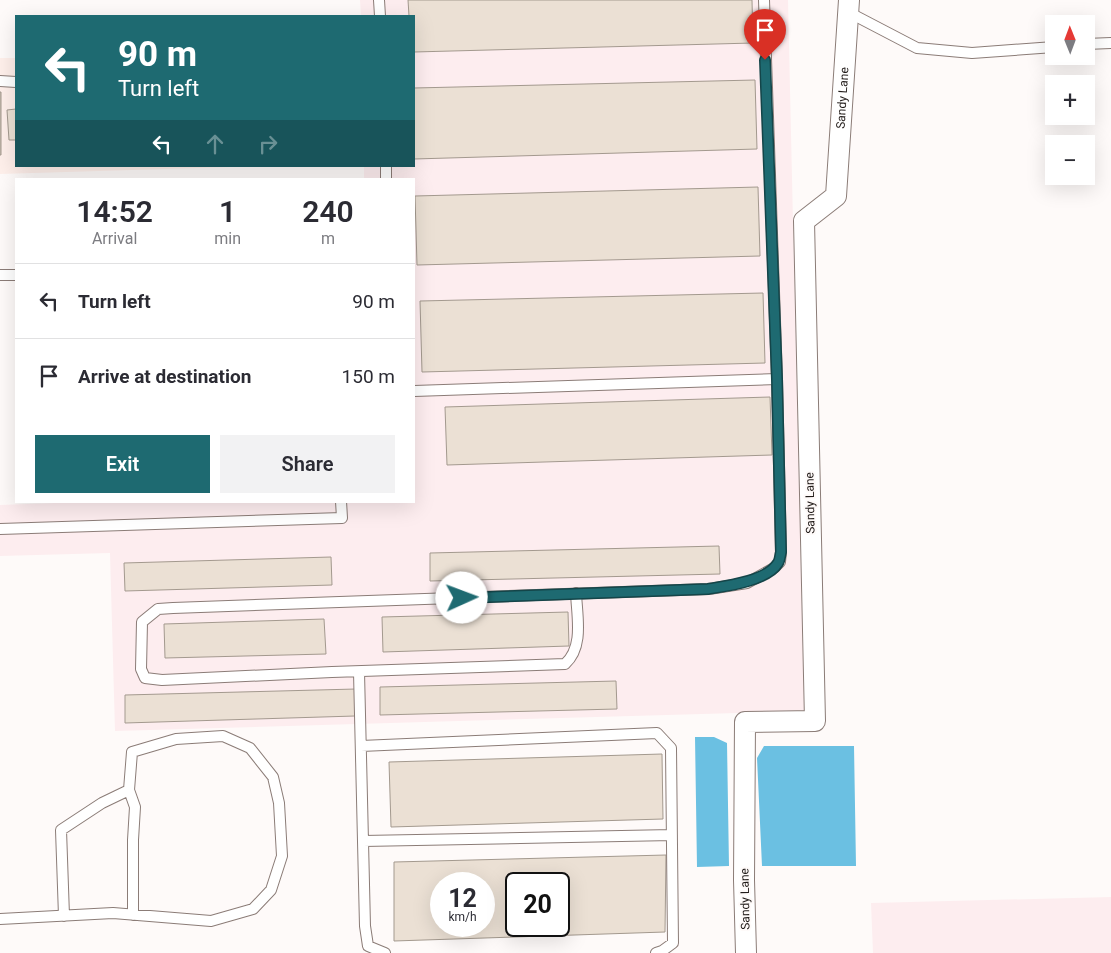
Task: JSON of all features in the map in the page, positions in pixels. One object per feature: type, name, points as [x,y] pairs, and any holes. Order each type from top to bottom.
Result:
[{"type":"street","name":"Sandy Lane","points":[[746,953],[744,880],[745,722],[815,721],[804,221],[836,196],[848,6]]},
{"type":"lane","points":[[379,0],[380,15]]},
{"type":"lane","points":[[576,593],[578,640],[572,658],[564,664],[162,680],[145,678],[141,669],[142,622],[158,609],[576,593],[708,589],[748,583],[774,568],[780,562],[777,379],[764,0]]},
{"type":"lane","points":[[848,6],[917,48],[972,53],[1045,48]]},
{"type":"lane","points":[[1095,44],[1111,44]]},
{"type":"lane","points":[[0,82],[15,82]]},
{"type":"lane","points":[[0,275],[15,275]]},
{"type":"lane","points":[[415,391],[777,379]]},
{"type":"lane","points":[[0,529],[342,518],[341,503]]},
{"type":"lane","points":[[359,672],[365,926],[368,946],[385,953]]},
{"type":"lane","points":[[361,746],[657,732],[671,748],[673,943],[656,953]]},
{"type":"lane","points":[[0,919],[113,913],[133,915],[210,921],[253,909],[271,890],[282,856],[279,803],[273,777],[250,748],[223,736],[176,739],[132,752],[129,790],[135,807],[132,840],[133,915]]},
{"type":"lane","points":[[64,916],[61,830],[102,803],[129,790]]},
{"type":"lane","points":[[363,841],[672,835]]},
{"type":"shaded area","points":[[360,0],[788,0],[804,711],[115,731],[110,553],[0,556],[0,505],[55,503],[415,503],[415,178],[364,178],[364,167],[415,167],[415,15],[361,15]]},
{"type":"shaded area","points":[[0,58],[15,58],[15,167],[232,167],[0,174]]},
{"type":"shaded area","points":[[1111,897],[1111,953],[873,953],[871,903]]},
{"type":"water","points":[[695,737],[714,737],[727,743],[729,866],[697,867]]},
{"type":"water","points":[[764,746],[854,746],[856,866],[762,866],[757,758]]},
{"type":"building","points":[[408,0],[752,0],[753,43],[415,52],[415,15],[409,15]]},
{"type":"building","points":[[755,80],[757,149],[415,159],[415,88]]},
{"type":"building","points":[[1,92],[1,155],[0,155]]},
{"type":"building","points":[[15,109],[15,140],[9,140],[7,110]]},
{"type":"building","points":[[758,187],[760,256],[417,265],[415,196]]},
{"type":"building","points":[[763,293],[765,363],[422,372],[420,301]]},
{"type":"building","points":[[770,397],[772,455],[447,465],[445,407]]},
{"type":"building","points":[[719,546],[720,574],[430,581],[430,553]]},
{"type":"building","points":[[331,557],[332,585],[125,591],[124,563]]},
{"type":"building","points":[[568,612],[569,646],[383,652],[382,617]]},
{"type":"building","points":[[324,619],[326,654],[165,658],[164,624]]},
{"type":"building","points":[[616,681],[617,709],[380,715],[380,687]]},
{"type":"building","points":[[356,689],[355,716],[125,723],[125,695]]},
{"type":"building","points":[[662,754],[663,819],[391,827],[389,762]]},
{"type":"building","points":[[666,855],[665,932],[570,935],[570,872],[505,872],[505,937],[514,937],[394,941],[394,862]]},
{"type":"route","points":[[462,598],[708,589],[748,583],[774,568],[780,562],[777,379],[765,60]]}]
